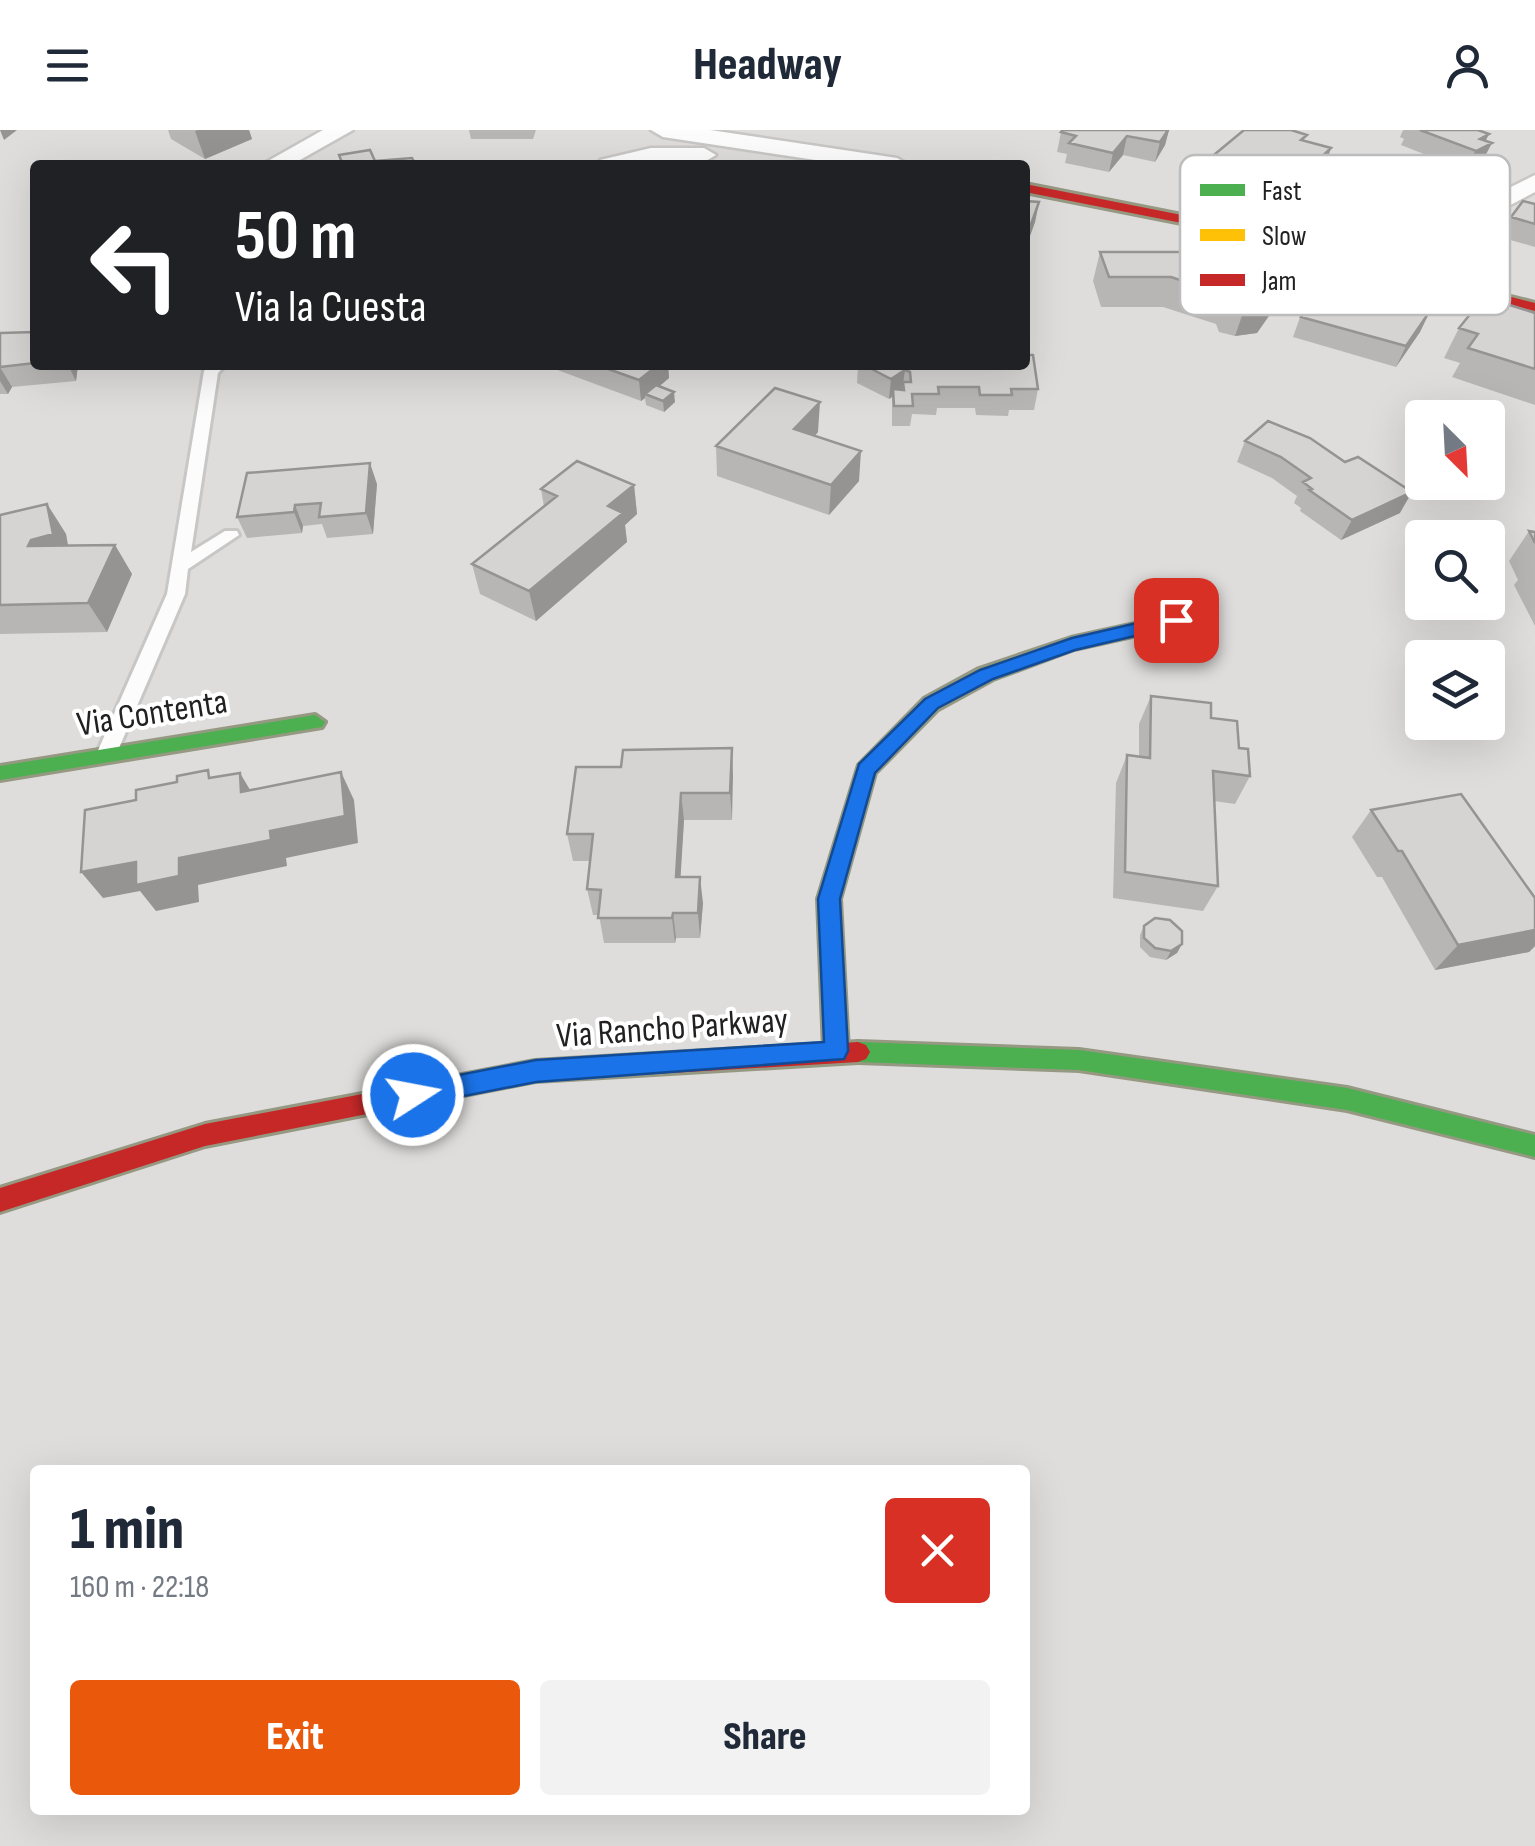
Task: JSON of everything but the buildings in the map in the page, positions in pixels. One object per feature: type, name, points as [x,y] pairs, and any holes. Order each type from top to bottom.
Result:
[{"type":"street","points":[[284,160],[341,130]]},
{"type":"street","points":[[663,130],[864,160]]},
{"type":"street","points":[[630,160],[651,155],[788,156],[811,152]]},
{"type":"street","points":[[1510,195],[1535,182]]},
{"type":"street","points":[[1030,189],[1180,218]]},
{"type":"street","points":[[1510,300],[1535,307]]},
{"type":"street","points":[[836,1051],[829,899],[866,770],[931,704],[986,674],[1072,644],[1176,620]]},
{"type":"street","name":"Via Contenta","points":[[0,772],[315,722]]},
{"type":"street","name":"Via Rancho Parkway","points":[[0,1200],[205,1136],[536,1071],[836,1051],[1078,1060],[1347,1099],[1535,1146]]},
{"type":"lane","points":[[106,756],[176,594],[213,370]]},
{"type":"lane","points":[[180,566],[231,535]]},
{"type":"shaded area","points":[[0,130],[1535,130],[1535,1846],[0,1846]]},
{"type":"traffic: fast","points":[[0,773],[315,722]]},
{"type":"traffic: fast","points":[[858,1052],[1079,1060],[1347,1099],[1535,1146]]},
{"type":"traffic: slow","points":[[836,1051],[829,899],[866,770],[931,704],[986,674],[1071,644],[1176,621]]},
{"type":"traffic: jam","points":[[1030,189],[1180,219]]},
{"type":"traffic: jam","points":[[1510,301],[1535,307]]},
{"type":"traffic: jam","points":[[0,1200],[205,1135],[535,1071],[858,1052]]},
{"type":"route","points":[[413,1095],[536,1071],[836,1051],[829,899],[866,770],[931,704],[986,674],[1072,644],[1176,620]]}]
